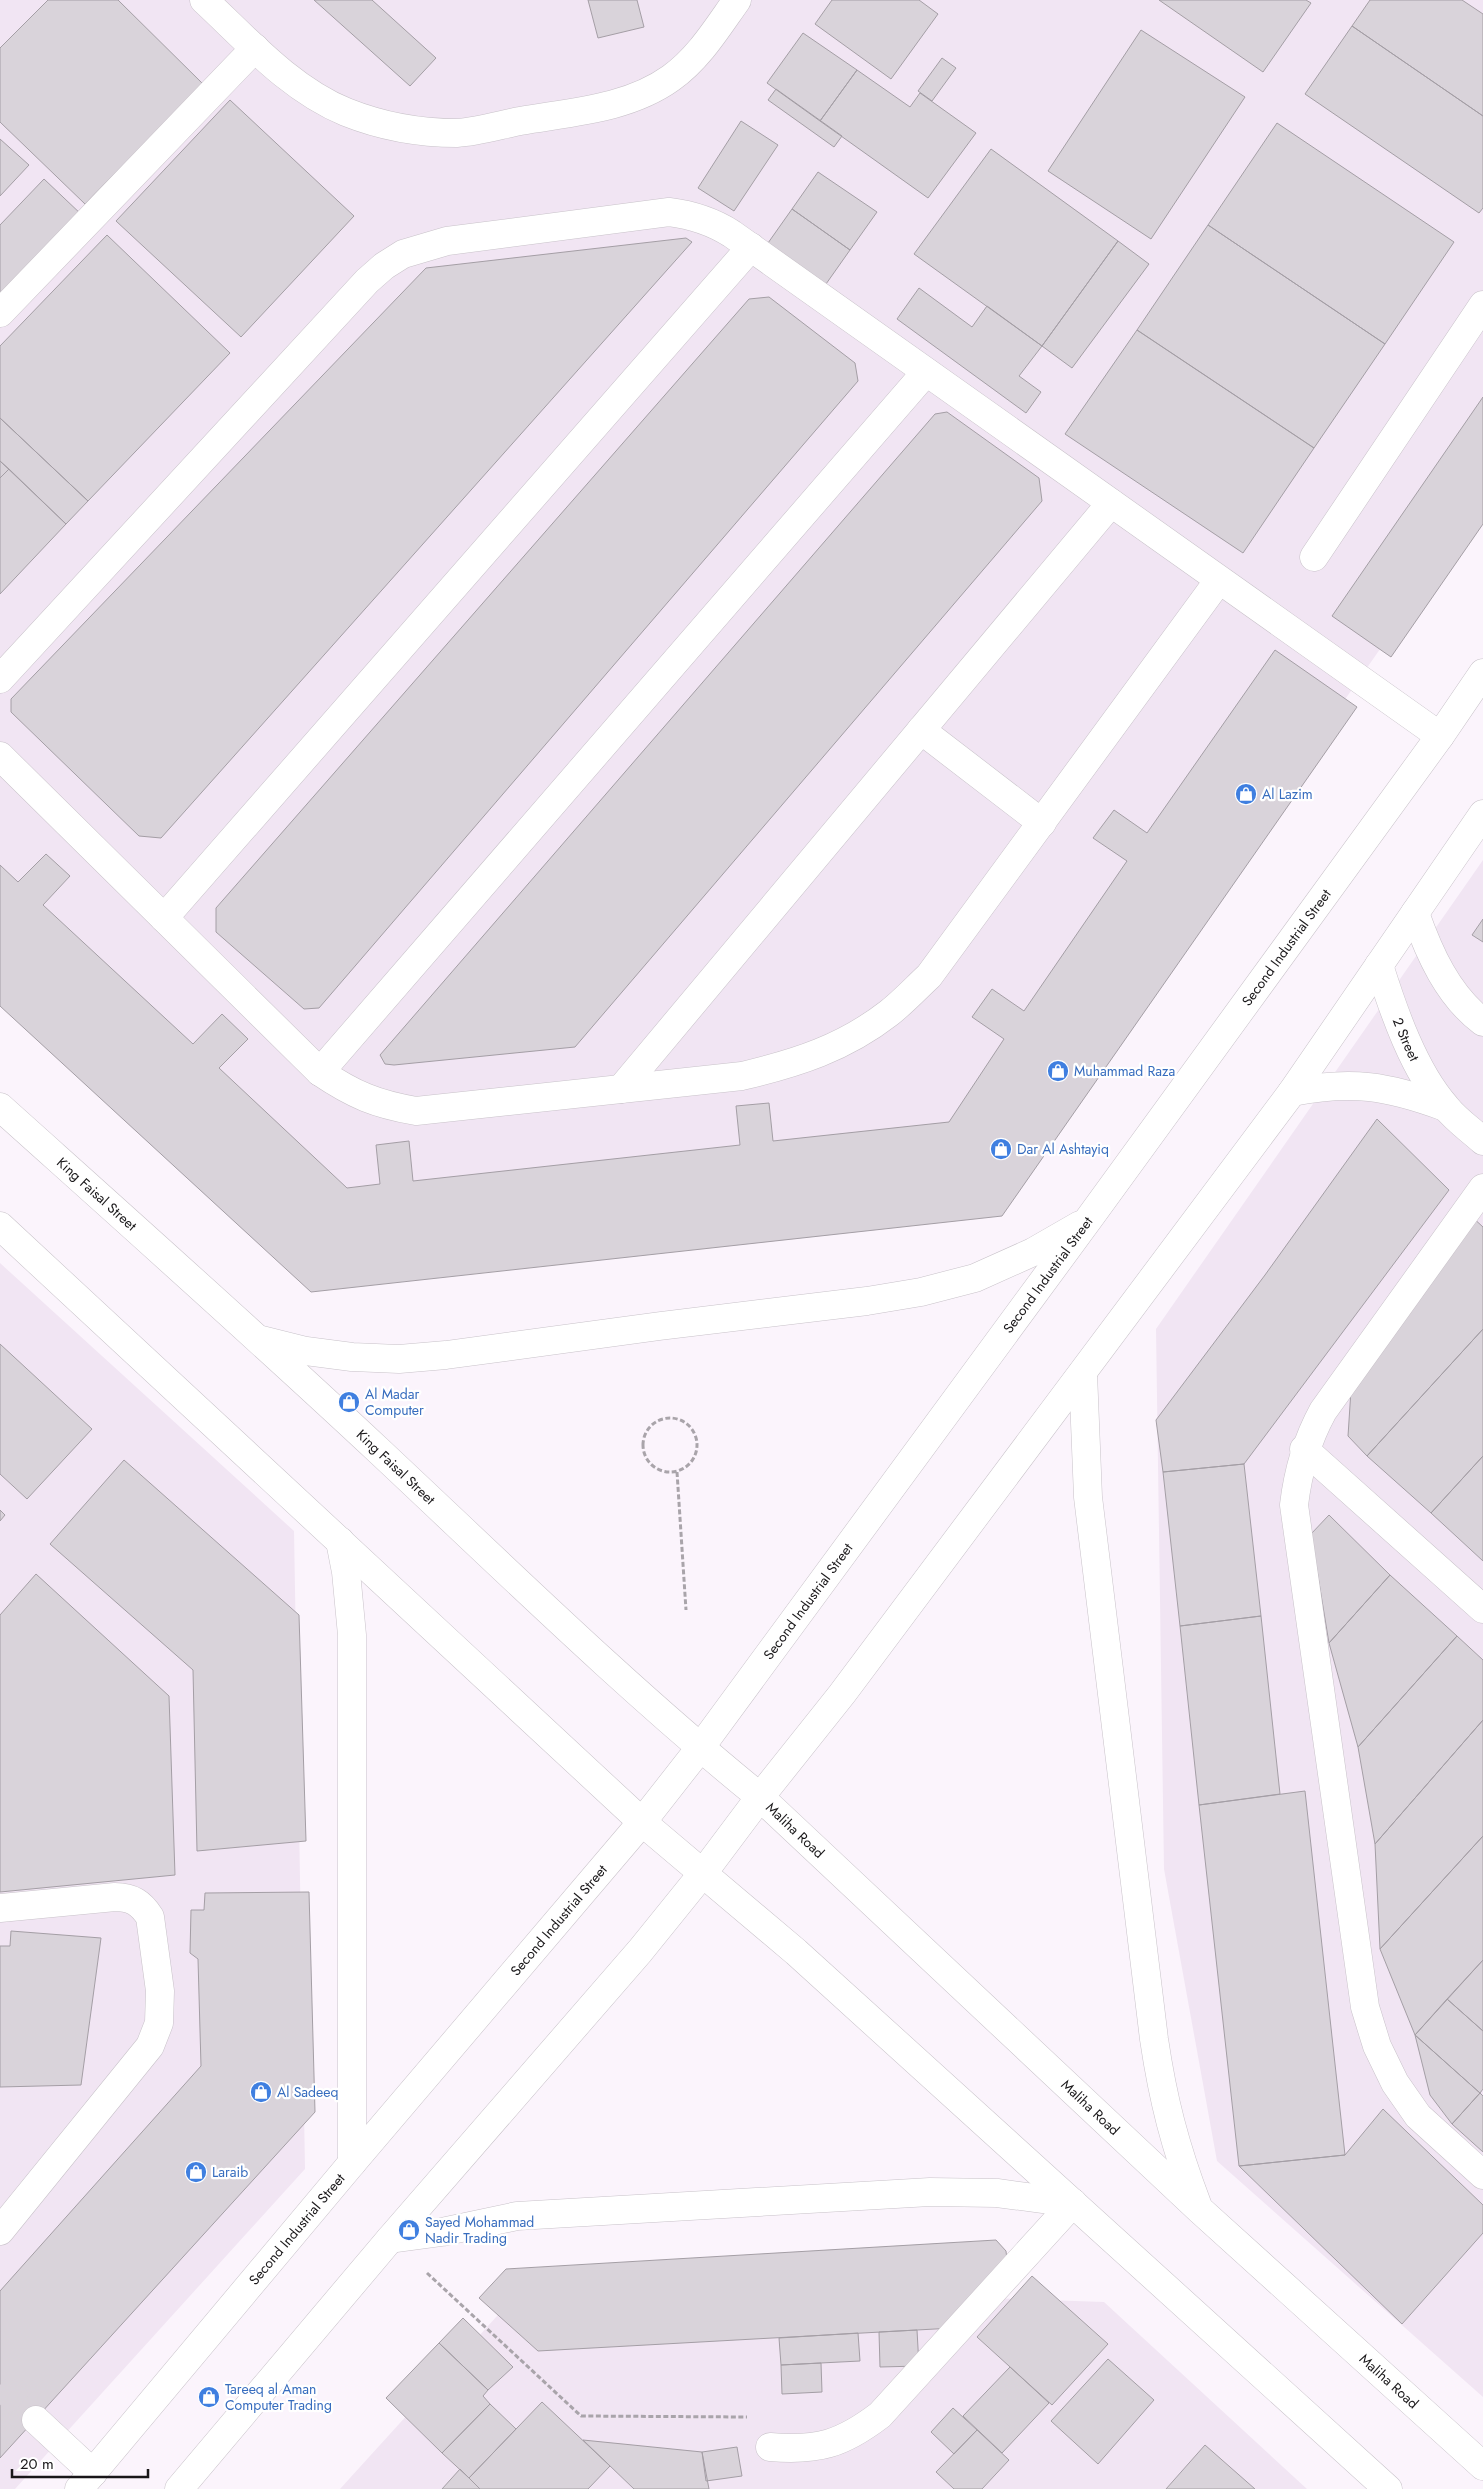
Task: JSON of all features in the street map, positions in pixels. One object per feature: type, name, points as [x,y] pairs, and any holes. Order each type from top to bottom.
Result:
[{"type":"main road","points":[[204,0],[280,70],[311,93],[345,111],[382,124],[410,130],[458,133],[615,104],[644,94],[671,78],[694,58],[737,0]]},
{"type":"main road","points":[[0,313],[255,48]]},
{"type":"main road","points":[[0,679],[367,281],[384,266],[403,254],[447,241],[669,212],[692,215],[713,222],[751,247],[1440,736]]},
{"type":"main road","points":[[164,918],[751,247]]},
{"type":"main road","points":[[1314,557],[1483,305]]},
{"type":"main road","points":[[320,1072],[926,372]]},
{"type":"main road","points":[[621,1089],[1111,503]]},
{"type":"main road","points":[[0,756],[320,1072],[349,1092],[382,1105],[416,1111],[742,1076],[794,1063],[844,1042],[890,1013],[929,976],[1220,580]]},
{"type":"main road","name":"Second Industrial Street","points":[[86,2481],[352,2162],[642,1822],[700,1748],[1088,1220],[1440,736],[1483,673]]},
{"type":"main road","points":[[921,730],[1042,822]]},
{"type":"main road","points":[[179,2489],[390,2239],[640,1951],[703,1873],[760,1797],[848,1686],[1292,1092],[1483,814]]},
{"type":"main road","points":[[1415,913],[1424,940],[1437,967],[1471,1013],[1483,1022]]},
{"type":"main road","name":"2 Street","points":[[1380,965],[1391,1002],[1406,1039],[1424,1074],[1445,1107],[1483,1141]]},
{"type":"main road","name":"2 Street","points":[[1292,1092],[1322,1086],[1381,1087],[1411,1094],[1445,1107]]},
{"type":"main road","name":"King Faisal Street","points":[[0,1108],[260,1340],[601,1659],[700,1748]]},
{"type":"main road","points":[[1483,1188],[1323,1411],[1304,1449],[1297,1477],[1294,1506],[1365,2007],[1377,2046],[1395,2083],[1418,2116],[1483,2175]]},
{"type":"main road","points":[[260,1340],[306,1351],[352,1358],[399,1359],[446,1355],[660,1326],[867,1301],[921,1292],[975,1278],[1033,1252],[1088,1220]]},
{"type":"main road","points":[[0,1226],[642,1822],[796,1952],[1388,2489]]},
{"type":"main road","points":[[1083,1373],[1088,1498],[1154,2039],[1163,2098],[1176,2145],[1200,2210]]},
{"type":"main road","points":[[1304,1449],[1483,1609]]},
{"type":"main road","points":[[340,1541],[347,1580],[352,1635],[352,2162]]},
{"type":"main road","name":"Maliha Road","points":[[700,1748],[760,1797],[1200,2210],[1483,2466]]},
{"type":"main road","points":[[0,1908],[115,1897],[126,1897],[136,1901],[150,1917],[160,1991],[159,2023],[150,2046],[0,2231]]},
{"type":"main road","points":[[390,2239],[442,2232],[516,2216],[901,2193],[996,2193],[1073,2203]]},
{"type":"main road","points":[[770,2447],[800,2449],[829,2445],[857,2433],[880,2415],[1073,2203]]},
{"type":"main road","points":[[36,2420],[86,2481]]},
{"type":"path","points":[[670,1418],[683,1420],[693,1429],[698,1442],[696,1454],[689,1465],[678,1472],[666,1472],[655,1468],[647,1459],[642,1449],[644,1437],[649,1427],[659,1420],[670,1418]]},
{"type":"path","points":[[678,1472],[686,1610]]},
{"type":"path","points":[[390,2239],[581,2416],[758,2417],[770,2447]]},
{"type":"shaded area","points":[[0,0],[1483,0],[1483,501],[1001,1194],[327,1261],[0,966]]},
{"type":"shaded area","points":[[1483,860],[1483,2397],[1217,2161],[1164,1869],[1156,1329]]},
{"type":"shaded area","points":[[0,1263],[294,1531],[305,2169],[15,2489],[0,2489]]},
{"type":"shaded area","points":[[528,2282],[1104,2302],[1307,2489],[340,2489]]},
{"type":"building","points":[[48,0],[118,0],[203,84],[85,204],[0,122],[0,48]]},
{"type":"building","points":[[314,0],[372,0],[436,58],[410,86]]},
{"type":"building","points":[[588,0],[637,0],[644,27],[598,38]]},
{"type":"building","points":[[832,0],[919,0],[938,14],[891,79],[815,24]]},
{"type":"building","points":[[1159,0],[1306,0],[1311,3],[1263,72]]},
{"type":"building","points":[[1370,0],[1462,0],[1483,14],[1483,116],[1352,26]]},
{"type":"building","points":[[1352,26],[1483,116],[1483,208],[1479,213],[1305,94]]},
{"type":"building","points":[[1141,30],[1245,97],[1151,239],[1048,171]]},
{"type":"building","points":[[803,33],[857,70],[820,121],[767,83]]},
{"type":"building","points":[[942,58],[956,68],[932,101],[918,91]]},
{"type":"building","points":[[857,70],[910,107],[920,93],[976,133],[928,198],[820,121]]},
{"type":"building","points":[[776,89],[842,136],[834,147],[768,100]]},
{"type":"building","points":[[230,100],[354,216],[241,337],[116,221]]},
{"type":"building","points":[[741,121],[778,145],[734,211],[698,188]]},
{"type":"building","points":[[1277,123],[1454,242],[1385,344],[1208,225]]},
{"type":"building","points":[[0,139],[29,165],[0,196]]},
{"type":"building","points":[[991,149],[1118,241],[1042,346],[914,254]]},
{"type":"building","points":[[818,172],[877,212],[850,250],[792,209]]},
{"type":"building","points":[[44,179],[83,216],[0,303],[0,225]]},
{"type":"building","points":[[792,209],[850,250],[826,284],[768,243]]},
{"type":"building","points":[[1208,225],[1385,344],[1314,448],[1137,330]]},
{"type":"building","points":[[107,235],[230,353],[88,501],[0,418],[0,346]]},
{"type":"building","points":[[686,238],[692,242],[161,838],[139,836],[11,712],[11,699],[426,268]]},
{"type":"building","points":[[1118,241],[1149,264],[1072,368],[1042,346]]},
{"type":"building","points":[[919,288],[972,327],[987,306],[1042,346],[1019,376],[1041,392],[1026,413],[897,319]]},
{"type":"building","points":[[769,297],[855,363],[858,381],[319,1008],[304,1009],[216,932],[216,908],[749,299]]},
{"type":"building","points":[[1137,330],[1314,448],[1243,553],[1065,434]]},
{"type":"building","points":[[1483,397],[1483,524],[1391,657],[1332,616]]},
{"type":"building","points":[[947,412],[1039,478],[1042,501],[575,1047],[394,1065],[385,1064],[380,1055],[935,414]]},
{"type":"building","points":[[0,418],[88,501],[66,524],[0,461]]},
{"type":"building","points":[[0,461],[9,469],[0,478]]},
{"type":"building","points":[[9,469],[66,524],[0,594],[0,478]]},
{"type":"building","points":[[1275,650],[1357,707],[1002,1216],[311,1292],[0,1006],[0,865],[18,882],[46,854],[70,876],[43,905],[193,1044],[222,1014],[248,1039],[219,1068],[347,1188],[380,1184],[376,1145],[409,1141],[413,1181],[740,1145],[736,1106],[769,1103],[773,1141],[949,1122],[1004,1039],[972,1017],[992,989],[1024,1011],[1127,861],[1093,838],[1114,810],[1147,833]]},
{"type":"building","points":[[1483,919],[1483,942],[1472,935]]},
{"type":"building","points":[[1377,1119],[1449,1190],[1244,1464],[1163,1472],[1156,1420],[1265,1275]]},
{"type":"building","points":[[1471,1216],[1483,1227],[1483,1329],[1367,1456],[1348,1436],[1351,1390]]},
{"type":"building","points":[[1483,1329],[1483,1456],[1431,1513],[1367,1456]]},
{"type":"building","points":[[0,1344],[92,1429],[27,1499],[0,1474]]},
{"type":"building","points":[[1483,1456],[1483,1561],[1431,1513]]},
{"type":"building","points":[[124,1460],[299,1615],[306,1841],[197,1851],[193,1670],[50,1544]]},
{"type":"building","points":[[1244,1464],[1261,1616],[1180,1626],[1163,1472]]},
{"type":"building","points":[[0,1510],[5,1515],[0,1521]]},
{"type":"building","points":[[1329,1515],[1390,1575],[1329,1643],[1311,1534]]},
{"type":"building","points":[[36,1574],[169,1696],[175,1875],[0,1892],[0,1615]]},
{"type":"building","points":[[1390,1575],[1457,1636],[1358,1747],[1329,1643]]},
{"type":"building","points":[[1261,1616],[1280,1794],[1199,1805],[1180,1626]]},
{"type":"building","points":[[1457,1636],[1483,1660],[1483,1720],[1375,1844],[1358,1747]]},
{"type":"building","points":[[1483,1720],[1483,1836],[1380,1949],[1375,1844]]},
{"type":"building","points":[[1305,1791],[1345,2155],[1239,2166],[1199,1805]]},
{"type":"building","points":[[1483,1836],[1483,1960],[1415,2035],[1380,1949]]},
{"type":"building","points":[[309,1892],[315,2112],[0,2458],[0,2291],[201,2066],[198,1959],[190,1953],[191,1910],[204,1910],[205,1893]]},
{"type":"building","points":[[11,1931],[101,1938],[81,2085],[0,2087],[0,1946],[10,1946]]},
{"type":"building","points":[[1483,1960],[1483,2031],[1447,1999]]},
{"type":"building","points":[[1447,1999],[1483,2031],[1483,2089],[1480,2093],[1415,2035]]},
{"type":"building","points":[[1415,2035],[1480,2093],[1452,2124],[1430,2095]]},
{"type":"building","points":[[1480,2093],[1483,2096],[1483,2152],[1452,2124]]},
{"type":"building","points":[[1383,2109],[1483,2205],[1483,2233],[1402,2324],[1239,2166],[1345,2155]]},
{"type":"building","points":[[996,2240],[1006,2251],[1007,2260],[953,2328],[538,2351],[479,2298],[506,2269]]},
{"type":"building","points":[[1032,2276],[1108,2344],[1052,2405],[977,2337]]},
{"type":"building","points":[[463,2318],[513,2367],[488,2390],[439,2343]]},
{"type":"building","points":[[917,2330],[919,2366],[880,2367],[879,2332]]},
{"type":"building","points":[[858,2333],[860,2361],[781,2365],[779,2338]]},
{"type":"building","points":[[439,2343],[488,2390],[483,2396],[490,2404],[442,2453],[386,2398]]},
{"type":"building","points":[[1108,2359],[1154,2400],[1098,2464],[1051,2421]]},
{"type":"building","points":[[821,2363],[822,2392],[782,2394],[781,2365]]},
{"type":"building","points":[[1010,2367],[1049,2403],[1002,2453],[963,2416]]},
{"type":"building","points":[[542,2402],[610,2466],[588,2489],[480,2489],[469,2478]]},
{"type":"building","points":[[490,2404],[516,2429],[469,2478],[442,2453]]},
{"type":"building","points":[[953,2408],[977,2430],[954,2454],[931,2432]]},
{"type":"building","points":[[977,2430],[1009,2460],[982,2489],[954,2489],[936,2472]]},
{"type":"building","points":[[583,2440],[702,2452],[709,2489],[634,2489]]},
{"type":"building","points":[[1205,2445],[1255,2489],[1166,2489]]},
{"type":"building","points":[[737,2447],[742,2476],[706,2481],[702,2452]]},
{"type":"building","points":[[460,2469],[480,2489],[442,2489]]},
{"type":"tunnel","points":[[0,2385],[36,2420]]},
{"type":"place","name":"Al Lazim","points":[[1246,794]]},
{"type":"place","name":"Muhammad Raza","points":[[1058,1071]]},
{"type":"place","name":"Dar Al Ashtayiq","points":[[1001,1149]]},
{"type":"place","name":"Al Madar Computer","points":[[349,1402]]},
{"type":"place","name":"Al Sadeeq","points":[[261,2092]]},
{"type":"place","name":"Laraib","points":[[196,2172]]},
{"type":"place","name":"Sayed Mohammad Nadir Trading","points":[[409,2230]]},
{"type":"place","name":"Tareeq al Aman Computer Trading","points":[[209,2397]]}]
